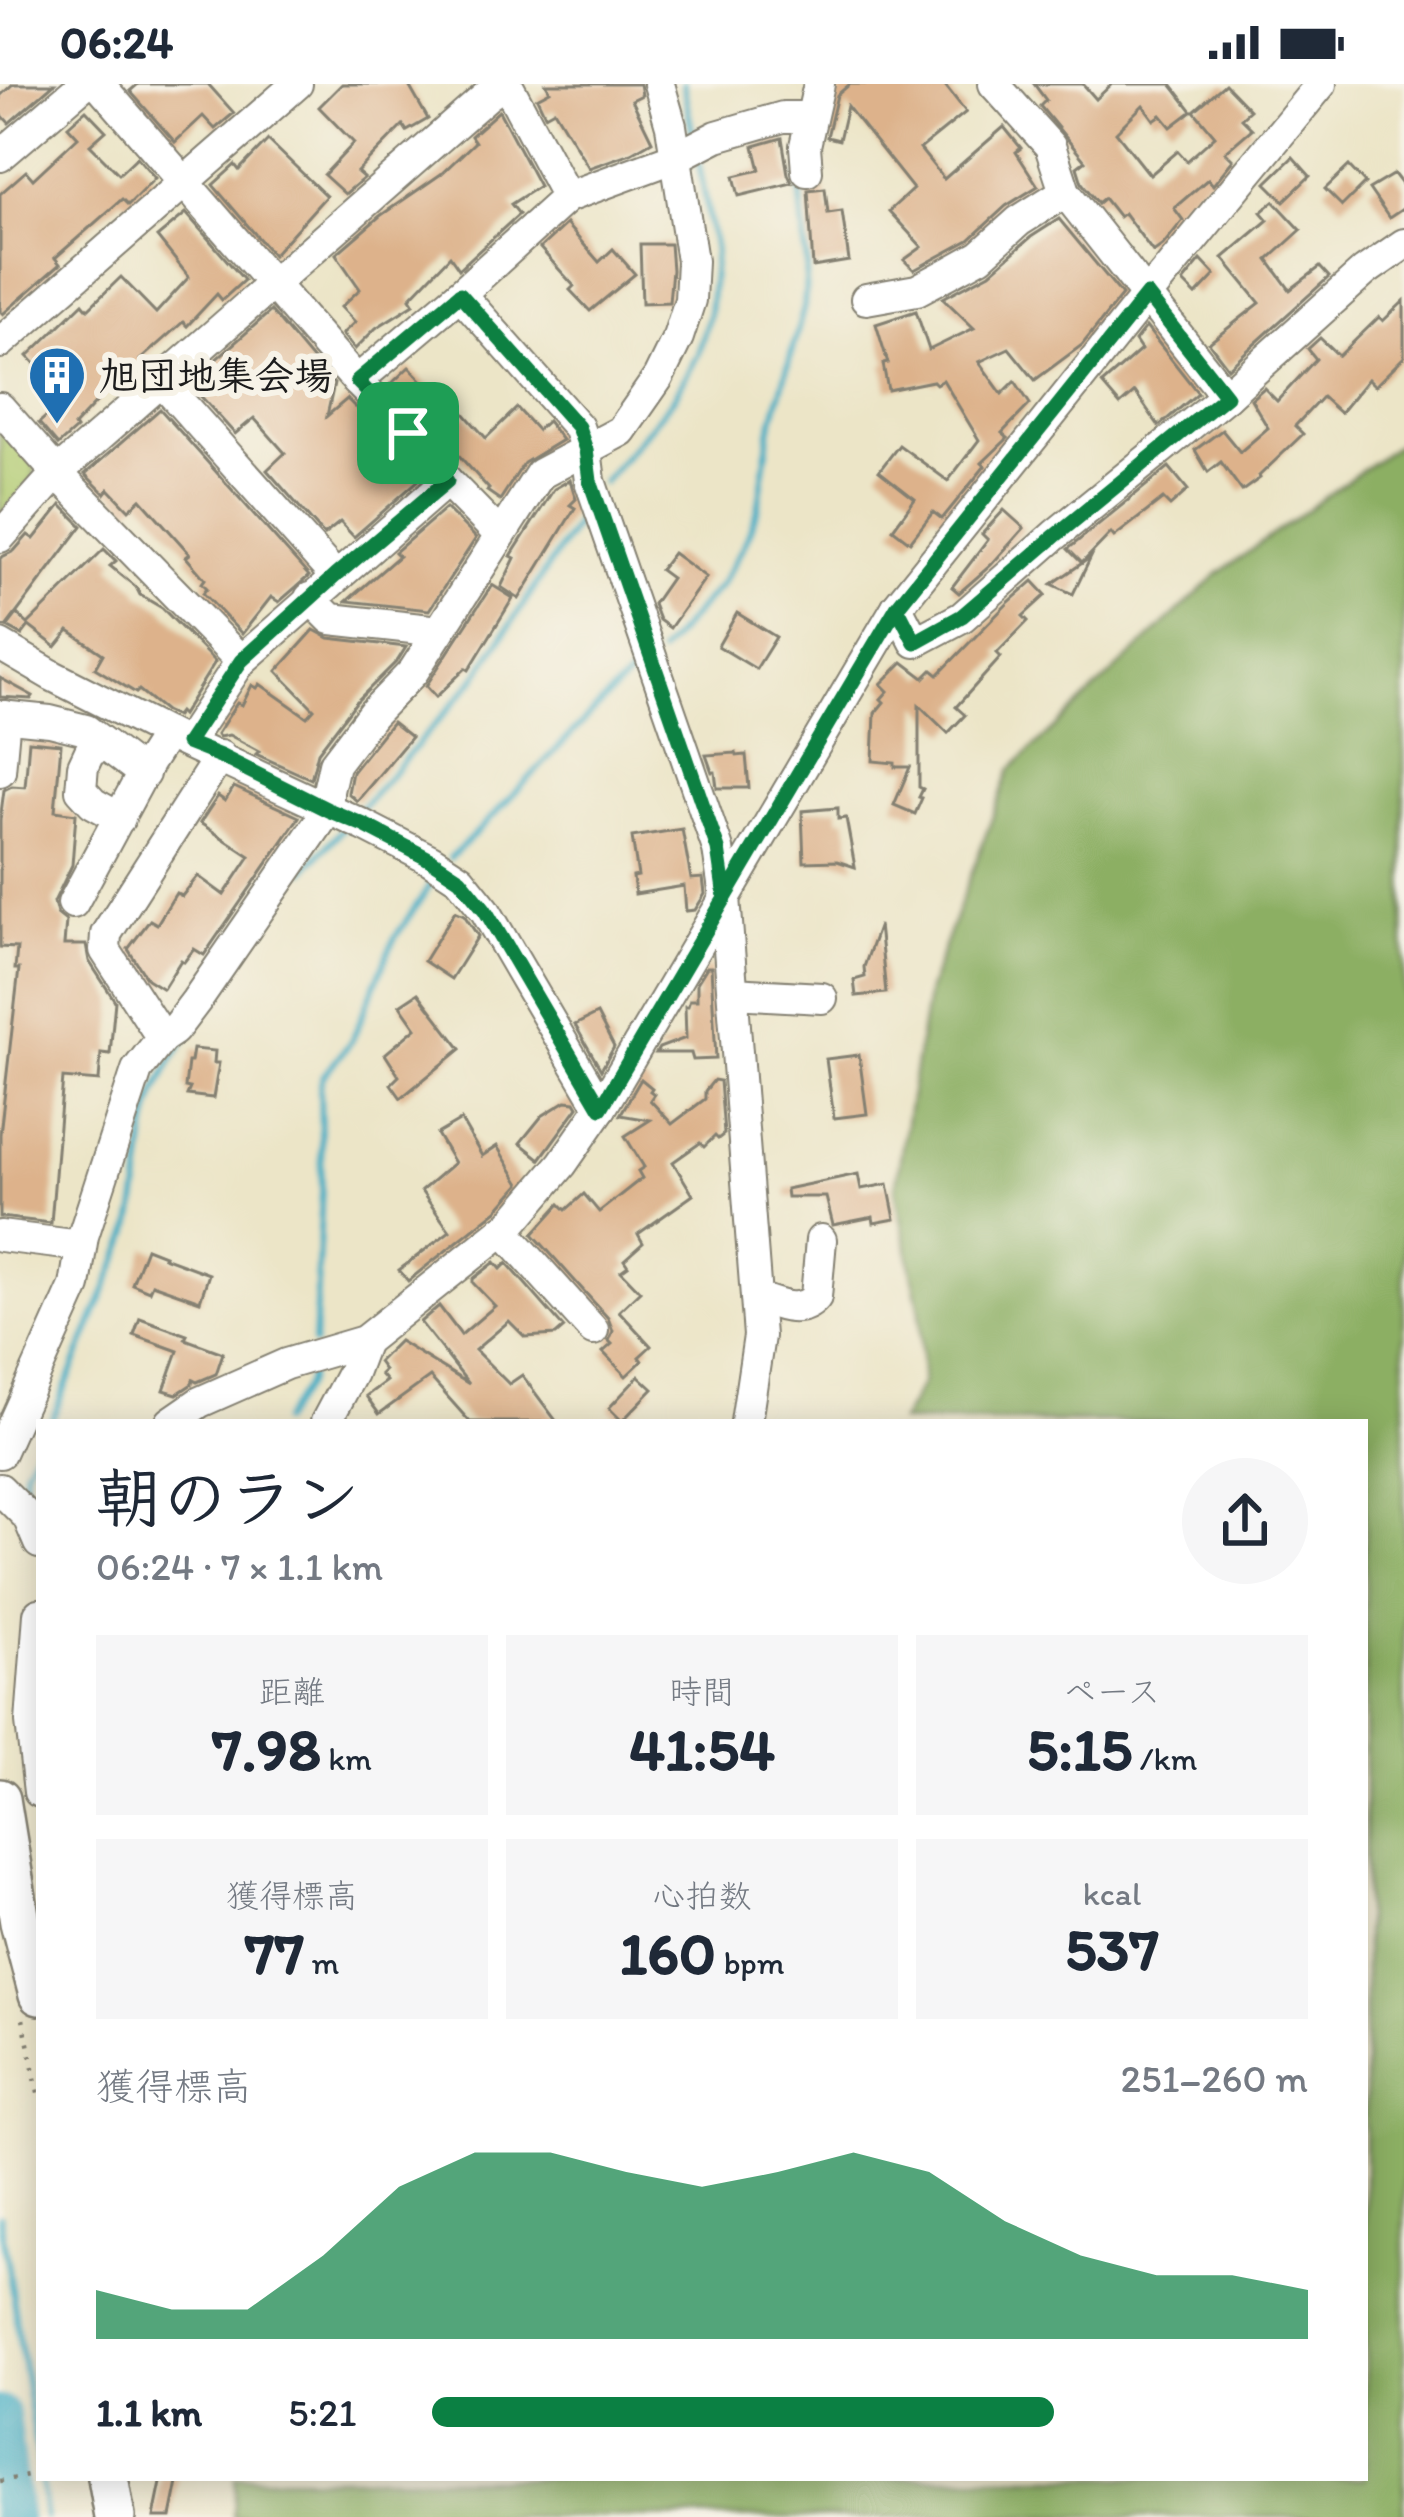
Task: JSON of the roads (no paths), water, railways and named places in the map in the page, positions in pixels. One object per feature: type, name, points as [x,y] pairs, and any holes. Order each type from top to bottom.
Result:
[{"type":"main road","points":[[0,1798],[20,1922],[36,1983]]},
{"type":"main road","points":[[109,2481],[115,2517]]},
{"type":"street","points":[[0,156],[84,84]]},
{"type":"street","points":[[99,84],[357,381],[500,536]]},
{"type":"street","points":[[0,343],[297,84]]},
{"type":"street","points":[[0,537],[57,473],[488,94],[506,84],[566,197]]},
{"type":"street","points":[[592,478],[658,378],[690,300],[689,150],[671,126],[659,84]]},
{"type":"street","points":[[357,381],[566,197],[689,150],[800,117],[820,84]]},
{"type":"street","points":[[994,84],[1050,146],[1065,192],[1226,396]]},
{"type":"street","points":[[175,1419],[200,1402],[294,1361],[364,1341],[503,1230],[562,1164],[601,1108],[897,607],[1321,84]]},
{"type":"street","points":[[800,117],[807,171]]},
{"type":"street","points":[[866,299],[917,290],[949,273],[980,256],[1019,221],[1065,192]]},
{"type":"street","points":[[897,607],[915,642],[962,616],[1226,396],[1365,272],[1404,244]]},
{"type":"street","points":[[460,294],[578,427],[718,849],[759,1336],[746,1419]]},
{"type":"street","points":[[161,381],[335,576]]},
{"type":"street","points":[[0,408],[241,661]]},
{"type":"street","points":[[0,1454],[75,1286],[81,1246],[137,1070],[196,1001],[328,810],[334,764],[413,671],[539,474],[592,478]]},
{"type":"street","points":[[73,903],[144,774],[241,661],[447,481]]},
{"type":"street","points":[[310,598],[331,619],[439,631]]},
{"type":"street","points":[[0,645],[177,739],[364,825],[460,879],[485,910],[601,1108]]},
{"type":"street","points":[[0,770],[3,716],[86,730],[144,774]]},
{"type":"street","points":[[106,746],[90,751],[81,790],[120,818]]},
{"type":"street","points":[[162,1037],[105,950],[106,934],[220,756]]},
{"type":"street","points":[[733,993],[822,998]]},
{"type":"street","points":[[503,1230],[593,1330]]},
{"type":"street","points":[[0,1236],[81,1246]]},
{"type":"street","points":[[756,1297],[786,1307],[810,1304],[816,1297],[820,1240]]},
{"type":"street","points":[[328,1419],[364,1341]]},
{"type":"street","points":[[0,1490],[35,1524]]},
{"type":"street","points":[[36,1652],[31,1722],[36,1766]]},
{"type":"waterway","points":[[683,84],[694,140]]},
{"type":"waterway","points":[[603,482],[674,398],[698,354],[709,314],[715,251],[698,159]]},
{"type":"waterway","points":[[660,653],[721,584],[758,509],[770,431],[804,307],[807,266],[799,177]]},
{"type":"waterway","points":[[357,813],[475,679],[586,508]]},
{"type":"waterway","points":[[450,858],[643,663]]},
{"type":"waterway","points":[[304,871],[344,827]]},
{"type":"waterway","points":[[314,1343],[322,1192],[320,1087],[323,1076],[352,1040],[394,939],[438,873]]},
{"type":"waterway","points":[[52,1419],[130,1232],[152,1106],[186,1038]]},
{"type":"waterway","points":[[283,1419],[308,1382],[310,1368]]},
{"type":"waterway","points":[[24,1497],[25,1470],[36,1448]]},
{"type":"waterway","points":[[0,2216],[36,2449]]},
{"type":"waterway","points":[[0,2415],[12,2517]]},
{"type":"waterway","points":[[40,2481],[45,2517]]},
{"type":"place","name":"旭団地集会場","points":[[57,426]]}]
